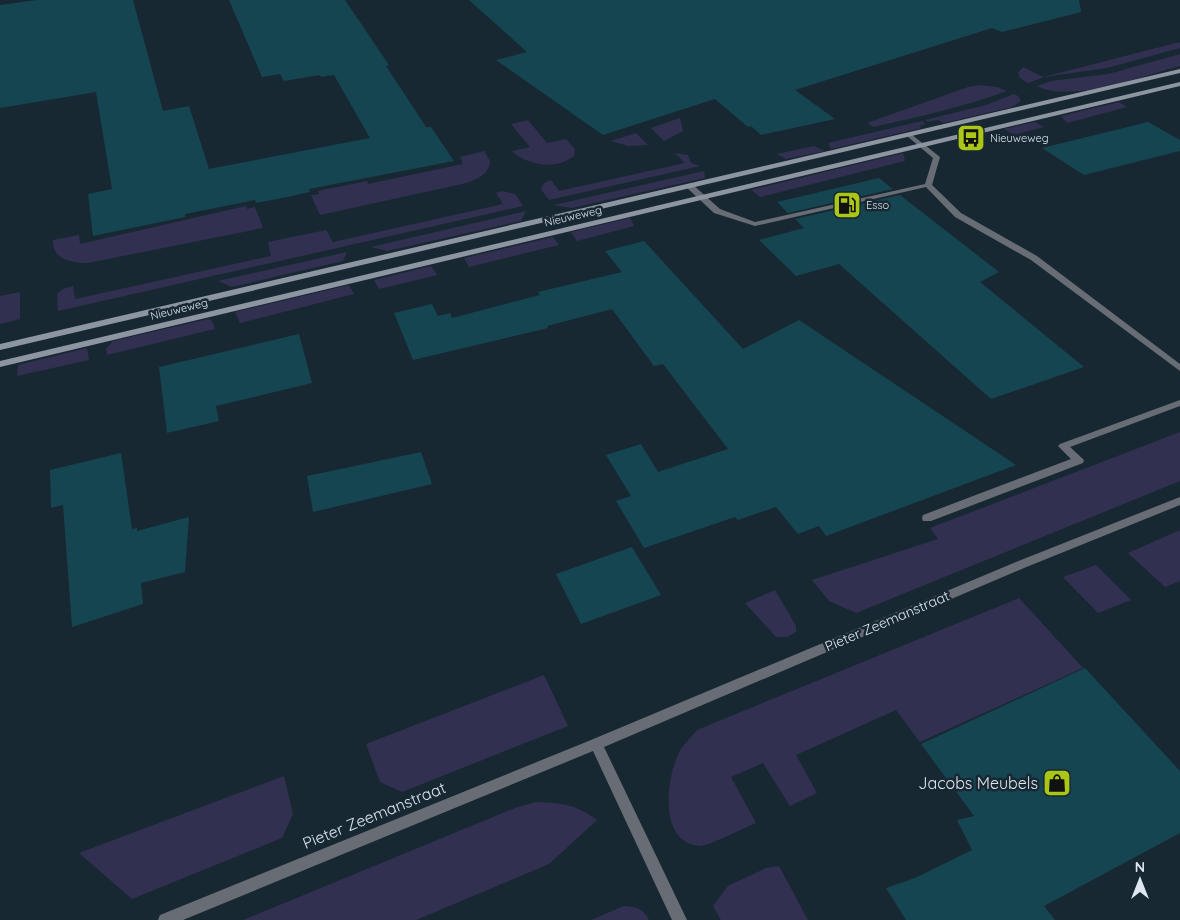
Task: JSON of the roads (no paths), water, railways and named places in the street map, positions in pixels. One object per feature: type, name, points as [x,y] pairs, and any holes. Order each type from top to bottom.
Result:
[{"type":"street","name":"Nieuweweg","points":[[0,346],[1180,71]]},
{"type":"street","name":"Nieuweweg","points":[[0,364],[1180,84]]},
{"type":"street","points":[[909,135],[936,157],[928,185]]},
{"type":"street","points":[[689,186],[717,211],[755,224],[928,185]]},
{"type":"street","points":[[928,185],[958,215],[1034,258],[1180,368]]},
{"type":"street","points":[[927,518],[1079,460],[1063,446],[1180,404]]},
{"type":"street","name":"Pieter Zeemanstraat","points":[[165,920],[596,744],[1020,565],[1180,501]]},
{"type":"street","points":[[596,744],[680,920]]},
{"type":"place","name":"Nieuweweg","points":[[971,138]]},
{"type":"place","name":"Esso","points":[[847,205]]},
{"type":"place","name":"Jacobs Meubels","points":[[1057,783]]}]
